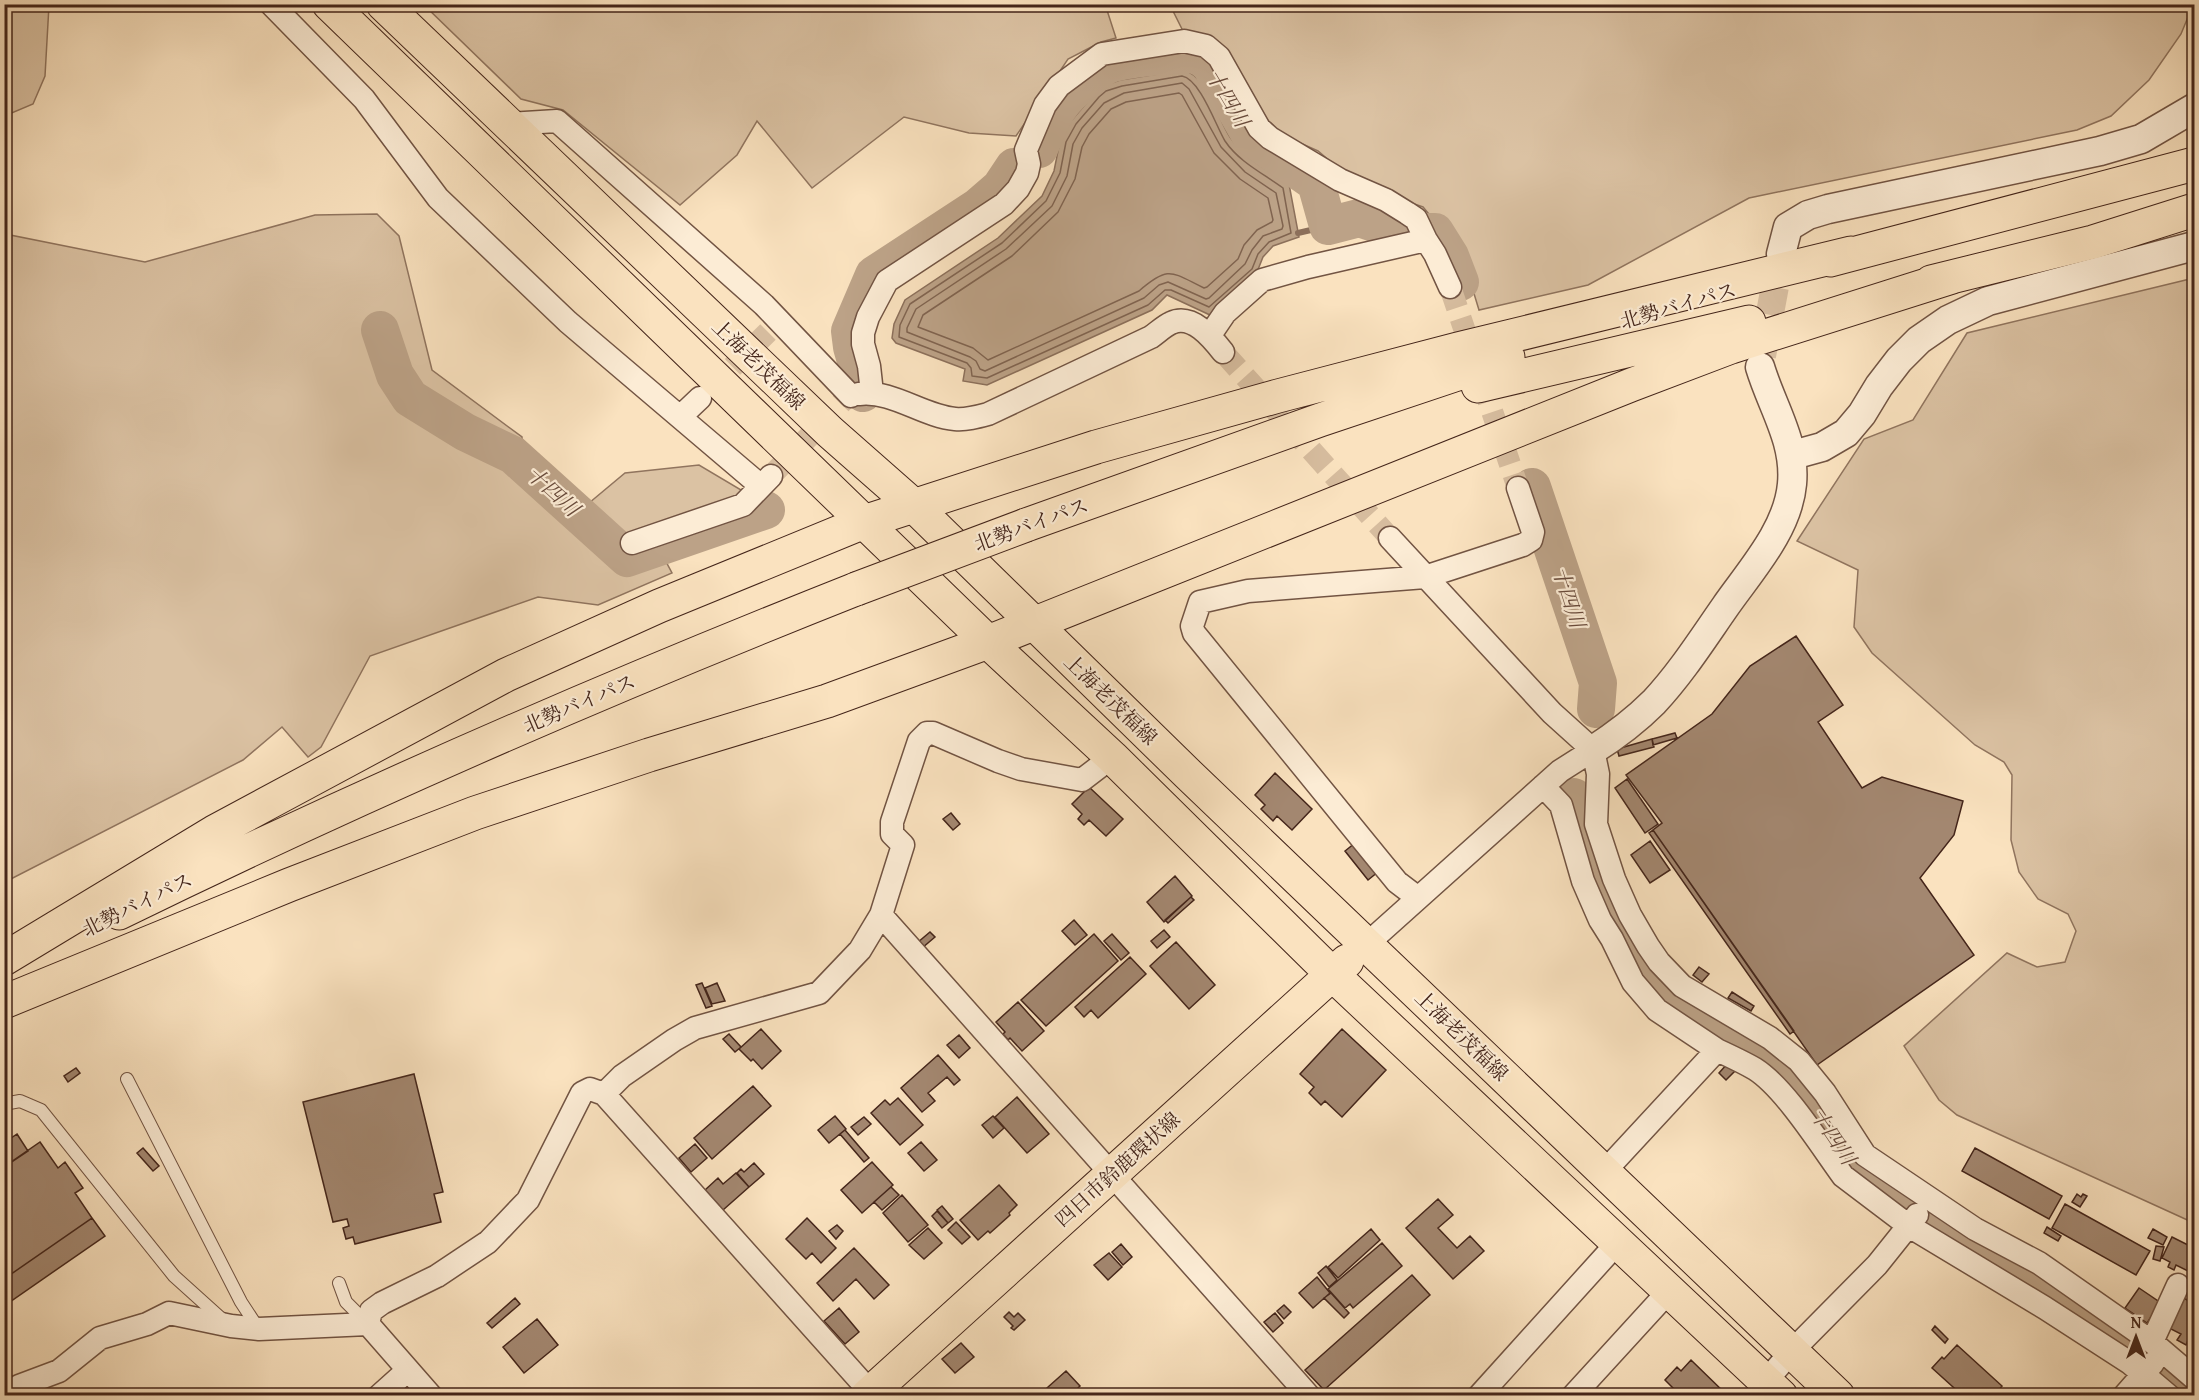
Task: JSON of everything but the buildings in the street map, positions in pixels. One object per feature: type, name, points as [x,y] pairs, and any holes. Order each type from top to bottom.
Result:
[{"type":"main road","name":"上海老茂福線","points":[[329,4],[988,642],[1112,757],[1332,974],[1619,1241],[1767,1391]]},
{"type":"main road","name":"上海老茂福線","points":[[383,4],[830,432],[914,507],[1033,624],[1838,1395]]},
{"type":"main road","name":"北勢バイパス","points":[[4,971],[223,861],[380,790],[704,649],[1026,525],[1320,420],[1593,330],[1851,254],[2194,164]]},
{"type":"main road","name":"北勢バイパス","points":[[1170,473],[1479,386],[1670,340],[1952,277],[2093,242],[2194,210]]},
{"type":"main road","points":[[2093,242],[2194,216]]},
{"type":"main road","points":[[4,959],[214,832],[506,675],[659,606],[864,522],[1095,447],[1278,396],[1458,349],[1851,254]]},
{"type":"main road","points":[[4,1002],[289,885],[475,813],[649,755],[828,701],[988,642],[1731,347],[1952,277]]},
{"type":"main road","name":"四日市鈴鹿環状線","points":[[871,1394],[1367,944]]},
{"type":"street","points":[[271,4],[364,99],[438,198],[568,322],[680,417],[767,481],[743,505],[632,543]]},
{"type":"street","points":[[858,395],[869,366],[863,344],[863,333],[868,317],[886,281],[1004,204],[1018,189],[1027,173],[1029,164],[1026,150],[1046,105],[1054,93],[1059,86],[1091,61],[1108,52],[1184,41],[1206,46],[1219,57],[1259,128],[1270,138],[1340,180],[1386,200],[1416,219],[1436,254],[1450,288]]},
{"type":"street","points":[[1781,254],[1788,227],[1808,215],[2100,152],[2141,139],[2194,108]]},
{"type":"street","points":[[508,124],[557,121],[764,305],[773,327],[858,395],[879,394],[945,418],[965,419],[988,414],[1151,337],[1173,321],[1190,322],[1216,344],[1224,313],[1262,280],[1426,240]]},
{"type":"street","points":[[1793,455],[1822,447],[1846,433],[1899,360],[1920,340],[1948,320],[1988,301],[2194,246]]},
{"type":"street","points":[[1367,944],[1560,771],[1623,730],[1653,703],[1680,672],[1769,544],[1784,516],[1792,486],[1793,455],[1767,391],[1760,367]]},
{"type":"street","points":[[680,417],[700,398]]},
{"type":"street","points":[[1418,898],[1397,882],[1194,633],[1192,626],[1200,602],[1248,591],[1425,577],[1523,545],[1531,540],[1533,532],[1518,488]]},
{"type":"street","points":[[1390,538],[1552,712],[1593,750],[1598,774],[1596,824],[1614,879],[1630,915],[1636,954],[1633,982],[1657,1010],[1718,1050],[1756,1070],[1783,1096],[1843,1176],[1910,1224],[2037,1303],[2194,1378]]},
{"type":"street","points":[[604,1094],[622,1076],[695,1028],[819,993],[860,950],[882,915],[903,845],[892,834],[892,822],[919,741],[927,733],[933,733],[1021,769],[1082,780],[1112,757]]},
{"type":"street","points":[[1543,786],[1561,805],[1583,881],[1600,920],[1636,954],[1659,962],[1682,986],[1783,1047],[1799,1061],[1800,1083],[1865,1155],[1929,1201],[1975,1229],[2039,1263],[2153,1358],[2169,1395]]},
{"type":"street","points":[[882,915],[1310,1395]]},
{"type":"street","points":[[1604,1172],[1718,1050]]},
{"type":"street","points":[[368,1324],[371,1311],[382,1303],[438,1276],[488,1242],[528,1200],[582,1093],[590,1089],[604,1094],[871,1394]]},
{"type":"street","points":[[1767,1391],[1791,1352],[1877,1266],[1929,1201]]},
{"type":"street","points":[[1479,1395],[1619,1241]]},
{"type":"street","points":[[2124,1395],[2153,1358],[2178,1285]]},
{"type":"street","points":[[1573,1395],[1669,1291]]},
{"type":"street","points":[[10,1395],[19,1386],[59,1371],[99,1338],[147,1324],[169,1313],[231,1326],[259,1329],[368,1324]]},
{"type":"street","points":[[368,1324],[431,1395]]},
{"type":"street","points":[[379,1395],[408,1370]]},
{"type":"lane","points":[[128,1079],[241,1302],[259,1329]]},
{"type":"lane","points":[[4,1104],[20,1101],[41,1110],[174,1276],[231,1326]]},
{"type":"lane","points":[[339,1282],[346,1302],[368,1324]]},
{"type":"shaded area","points":[[5,4],[49,5],[45,76],[33,104],[7,115],[4,114]]},
{"type":"shaded area","points":[[1105,4],[1116,38],[1101,42],[1068,59],[1016,136],[969,133],[904,117],[812,188],[757,121],[737,155],[680,205],[563,110],[521,99],[424,5]]},
{"type":"shaded area","points":[[1170,5],[2193,5],[2181,34],[2149,80],[2111,116],[2077,130],[1749,198],[1588,285],[1479,310],[1462,254],[1423,207],[1376,191],[1345,174],[1318,151],[1282,135],[1183,31]]},
{"type":"shaded area","points":[[377,214],[399,236],[432,370],[522,437],[522,452],[559,498],[589,503],[625,473],[699,465],[763,503],[663,556],[672,573],[598,605],[538,597],[370,656],[321,747],[308,757],[282,727],[243,760],[5,882],[5,234],[145,262],[315,215]]},
{"type":"shaded area","points":[[2194,278],[2194,1223],[1957,1115],[1939,1100],[1904,1046],[2007,953],[2037,967],[2065,962],[2076,931],[2068,914],[2038,899],[2019,872],[2011,840],[2012,775],[2004,762],[1975,745],[1872,653],[1854,627],[1858,570],[1797,541],[1864,439],[1913,420],[1967,333]]},
{"type":"water","points":[[1183,70],[1191,73],[1205,88],[1225,129],[1236,145],[1257,163],[1289,184],[1299,237],[1273,246],[1263,257],[1257,272],[1210,315],[1167,295],[1152,310],[987,385],[963,381],[965,369],[896,343],[892,338],[894,324],[905,300],[998,238],[1042,196],[1054,171],[1060,141],[1071,121],[1095,93],[1103,86],[1120,80]]},
{"type":"waterway","name":"十四川","points":[[1039,149],[1063,101],[1103,67],[1138,58],[1195,55],[1211,66],[1252,138],[1316,183],[1328,226],[1359,218],[1395,230],[1412,231]]},
{"type":"waterway","name":"十四川","points":[[863,393],[850,331],[874,275],[978,207],[1000,188],[1014,167]]},
{"type":"waterway","points":[[1298,233],[1328,226]]},
{"type":"waterway","name":"十四川","points":[[1431,232],[1435,232],[1450,256],[1460,282]]},
{"type":"waterway","name":"十四川","points":[[380,330],[395,375],[410,398],[465,432],[513,455],[627,558],[766,510]]},
{"type":"waterway","name":"十四川","points":[[1532,487],[1598,683],[1596,709]]},
{"type":"waterway","name":"十四川","points":[[1574,797],[1600,890],[1616,923],[1651,978],[1673,1002],[1771,1060],[1783,1070],[1830,1127],[1853,1168],[1865,1178],[1929,1222],[2031,1281],[2144,1356],[2188,1396]]},
{"type":"tunnel","points":[[1762,356],[1781,254]]},
{"type":"tunnel","points":[[1450,287],[1518,488]]},
{"type":"tunnel","points":[[709,390],[768,332]]},
{"type":"tunnel","points":[[1223,352],[1390,538]]},
{"type":"tunnel","points":[[772,475],[845,399]]}]
